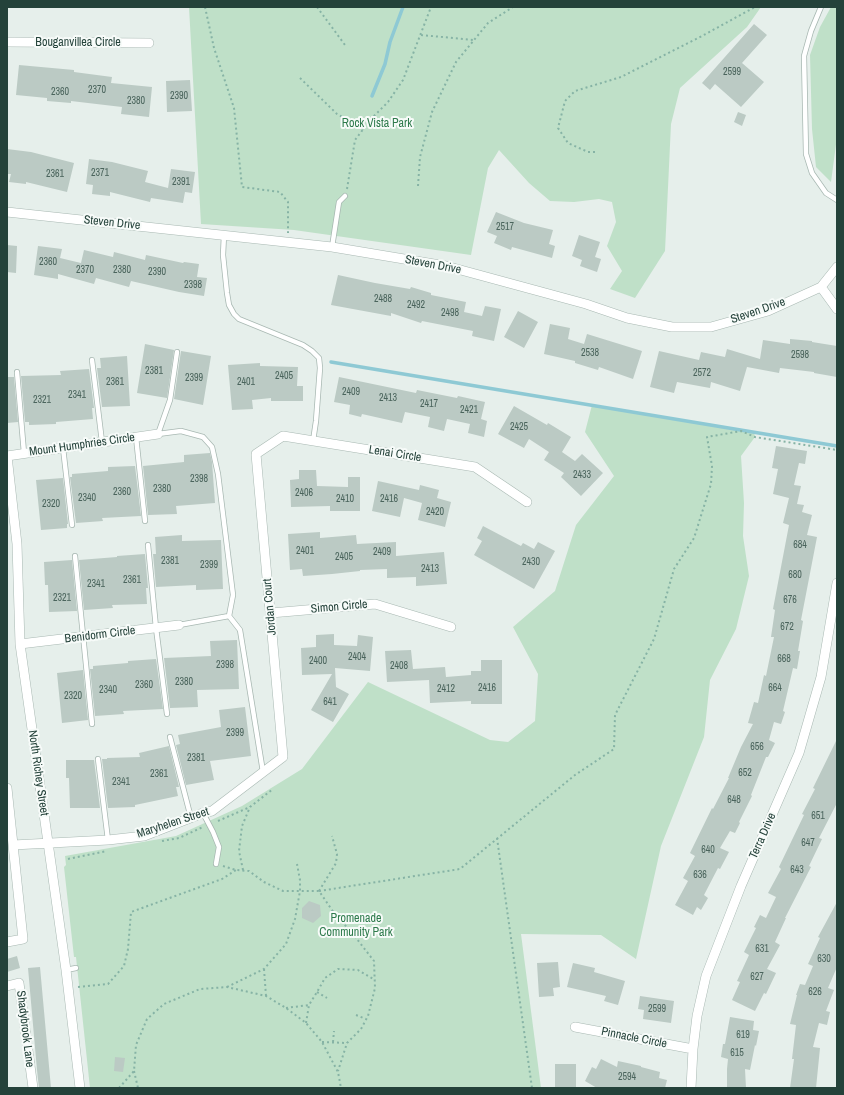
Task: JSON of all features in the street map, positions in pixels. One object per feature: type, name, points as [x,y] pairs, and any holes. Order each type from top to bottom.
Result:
[{"type":"street","name":"Bouganvillea Circle","points":[[7,42],[149,43]]},
{"type":"street","name":"Steven Drive","points":[[7,212],[288,241],[446,266],[586,304],[627,318],[672,327],[711,327],[768,311],[820,287],[837,267]]},
{"type":"street","points":[[820,287],[837,309]]},
{"type":"street","name":"Mount Humphries Circle","points":[[7,456],[158,434]]},
{"type":"street","name":"Lenai Circle","points":[[257,453],[283,436],[475,468],[527,502]]},
{"type":"street","name":"Jordan Court","points":[[257,453],[270,613],[284,757],[280,759]]},
{"type":"street","name":"North Richey Street","points":[[7,456],[16,544],[20,644],[66,970],[80,1088]]},
{"type":"street","points":[[7,546],[16,544]]},
{"type":"street","name":"Terra Drive","points":[[691,1088],[693,1049],[697,1016],[706,976],[741,886],[799,753],[820,677],[837,583]]},
{"type":"street","name":"Simon Circle","points":[[270,613],[374,604],[452,627]]},
{"type":"street","name":"Benidorm Circle","points":[[20,644],[179,625]]},
{"type":"street","name":"Maryhelen Street","points":[[13,845],[108,840],[144,836],[203,813],[212,811],[280,759]]},
{"type":"street","points":[[7,788],[23,939],[7,942]]},
{"type":"street","name":"Shadybrook Lane","points":[[7,986],[19,983],[33,1088]]},
{"type":"street","name":"Pinnacle Circle","points":[[575,1027],[693,1049]]},
{"type":"lane","points":[[821,7],[810,31],[804,56],[806,154],[812,173],[826,194],[837,200]]},
{"type":"lane","points":[[332,247],[339,202],[346,196]]},
{"type":"lane","points":[[224,235],[223,255],[227,293],[229,305],[234,314],[239,319],[303,345],[319,358],[320,368],[313,441]]},
{"type":"lane","points":[[176,352],[170,400],[158,434],[181,432],[203,437],[212,447],[218,474],[234,595],[229,616]]},
{"type":"lane","points":[[92,360],[102,442]]},
{"type":"lane","points":[[17,372],[24,453]]},
{"type":"lane","points":[[136,437],[145,521]]},
{"type":"lane","points":[[63,448],[72,525]]},
{"type":"lane","points":[[148,545],[156,628],[167,714]]},
{"type":"lane","points":[[75,556],[92,724]]},
{"type":"lane","points":[[179,625],[229,616]]},
{"type":"lane","points":[[229,616],[240,630],[263,772]]},
{"type":"lane","points":[[170,737],[191,818]]},
{"type":"lane","points":[[98,759],[108,840]]},
{"type":"lane","points":[[203,813],[219,848],[216,864]]},
{"type":"lane","points":[[66,970],[76,968]]},
{"type":"path","points":[[205,7],[214,48],[234,108],[242,187],[280,192],[288,202],[288,241]]},
{"type":"path","points":[[316,7],[345,45]]},
{"type":"path","points":[[346,196],[355,140],[371,119],[388,102],[403,80],[431,7]]},
{"type":"path","points":[[418,186],[420,157],[432,112],[456,62],[488,23],[513,7]]},
{"type":"path","points":[[595,152],[588,152],[568,143],[558,128],[565,101],[575,91],[621,77],[755,7]]},
{"type":"path","points":[[421,35],[474,40]]},
{"type":"path","points":[[300,78],[337,114],[364,129]]},
{"type":"path","points":[[216,864],[236,870],[249,871],[264,882],[283,891],[300,892],[460,869],[575,775],[614,749],[615,715],[654,639],[674,569],[694,538],[711,484],[712,466],[707,437],[741,431],[755,437],[837,450]]},
{"type":"path","points":[[243,870],[239,851],[242,826],[250,807],[272,789]]},
{"type":"path","points":[[319,890],[336,863],[336,854],[332,836]]},
{"type":"path","points":[[497,838],[532,1088]]},
{"type":"path","points":[[227,987],[264,968],[286,944],[294,919],[300,892],[300,880],[297,864]]},
{"type":"path","points":[[78,987],[108,984],[124,966],[128,949],[131,912],[222,879],[236,870]]},
{"type":"path","points":[[319,890],[334,913],[354,934],[374,961],[376,988],[366,1020],[361,1029],[347,1043],[338,1072]]},
{"type":"path","points":[[264,968],[266,996]]},
{"type":"path","points":[[306,1024],[309,1005],[325,978],[338,969],[358,970],[375,980]]},
{"type":"path","points":[[138,1088],[134,1071],[136,1045],[147,1019],[164,1004],[200,989],[227,987],[266,996],[286,1008],[306,1024],[322,1042],[338,1072],[341,1088]]},
{"type":"path","points":[[317,992],[327,998]]},
{"type":"path","points":[[286,1008],[309,1005]]},
{"type":"path","points":[[356,1015],[366,1020]]},
{"type":"path","points":[[333,1042],[334,1031]]},
{"type":"path","points":[[322,1042],[347,1043]]},
{"type":"path","points":[[119,1088],[134,1071]]},
{"type":"green space","name":"Rock Vista Park","points":[[189,7],[761,7],[747,27],[680,88],[671,124],[665,251],[635,298],[610,289],[622,271],[607,246],[616,222],[612,202],[599,199],[574,202],[550,201],[529,183],[499,150],[488,168],[471,255],[294,230],[201,224]]},
{"type":"green space","points":[[831,7],[837,7],[837,137],[831,182],[816,167],[812,129],[810,55],[820,27]]},
{"type":"green space","name":"Promenade Community Park","points":[[592,405],[754,432],[755,437],[741,456],[744,503],[743,536],[749,576],[736,629],[710,680],[704,737],[661,846],[636,959],[601,935],[521,934],[541,1088],[90,1088],[76,957],[74,957],[64,867],[66,865],[65,856],[176,836],[242,806],[302,769],[368,682],[490,740],[508,742],[535,721],[538,674],[513,627],[555,591],[576,525],[614,476],[585,432]]},
{"type":"building","points":[[754,24],[767,35],[742,63],[764,82],[741,107],[715,84],[710,90],[702,83]]},
{"type":"building","points":[[19,65],[74,70],[74,72],[112,77],[111,83],[152,87],[149,117],[121,114],[122,107],[71,101],[71,103],[47,101],[47,98],[16,95]]},
{"type":"building","points":[[190,80],[192,111],[167,112],[166,81]]},
{"type":"building","points":[[738,112],[746,115],[742,126],[734,122]]},
{"type":"building","points":[[7,149],[31,152],[74,163],[67,192],[26,182],[26,184],[9,182],[11,174],[7,174]]},
{"type":"building","points":[[89,159],[112,162],[148,171],[145,182],[168,188],[171,169],[195,172],[192,193],[185,192],[183,203],[151,198],[150,202],[110,192],[110,196],[92,194],[93,185],[86,184]]},
{"type":"building","points":[[496,212],[524,223],[553,230],[549,244],[555,246],[552,258],[512,247],[511,250],[494,243],[497,236],[487,232]]},
{"type":"building","points":[[579,235],[600,242],[595,257],[601,259],[597,272],[580,266],[582,260],[572,256]]},
{"type":"building","points":[[7,245],[17,246],[16,273],[7,272]]},
{"type":"building","points":[[38,246],[62,249],[60,258],[81,263],[84,250],[113,257],[114,252],[145,260],[146,255],[183,263],[199,264],[197,277],[207,278],[204,296],[131,281],[129,287],[96,278],[94,284],[58,274],[58,279],[34,275]]},
{"type":"building","points":[[338,275],[410,289],[411,287],[431,293],[431,295],[466,302],[464,312],[482,316],[485,306],[501,309],[494,341],[472,336],[473,331],[422,321],[421,323],[391,313],[391,316],[331,305]]},
{"type":"building","points":[[518,311],[538,322],[524,348],[504,337]]},
{"type":"building","points":[[550,324],[570,328],[568,339],[584,344],[587,334],[642,351],[633,379],[599,367],[598,370],[575,363],[575,361],[544,354]]},
{"type":"building","points":[[790,339],[812,341],[837,346],[837,377],[814,372],[780,368],[779,373],[747,367],[740,391],[711,382],[710,388],[677,382],[674,393],[650,387],[659,351],[699,360],[701,352],[725,357],[727,349],[760,359],[763,340],[790,344]]},
{"type":"building","points":[[145,344],[174,350],[167,398],[137,393]]},
{"type":"building","points":[[181,351],[211,356],[203,405],[174,399]]},
{"type":"building","points":[[127,356],[130,406],[102,407],[97,368],[101,368],[100,358]]},
{"type":"building","points":[[260,363],[260,366],[298,367],[297,386],[303,386],[303,401],[271,401],[271,398],[252,400],[253,409],[232,410],[228,365]]},
{"type":"building","points":[[89,369],[94,408],[92,408],[93,419],[56,422],[56,424],[29,425],[29,422],[25,422],[21,376],[61,375],[60,371]]},
{"type":"building","points":[[7,377],[14,377],[18,422],[7,423]]},
{"type":"building","points":[[339,377],[416,393],[417,390],[457,398],[458,396],[485,402],[481,419],[487,421],[484,437],[468,433],[470,424],[447,419],[444,431],[428,427],[430,417],[405,412],[402,423],[362,414],[361,417],[349,414],[350,405],[334,402]]},
{"type":"building","points":[[514,406],[547,425],[548,423],[571,437],[562,452],[575,461],[582,454],[603,473],[581,496],[561,477],[564,473],[544,460],[549,452],[529,439],[524,448],[498,434]]},
{"type":"building","points":[[776,446],[807,451],[805,464],[799,463],[794,485],[801,486],[797,504],[804,505],[802,512],[812,515],[807,535],[817,537],[801,620],[803,621],[798,651],[800,651],[797,669],[793,668],[783,711],[785,712],[781,724],[774,722],[769,740],[775,743],[768,757],[766,757],[751,795],[752,796],[735,833],[730,831],[720,848],[729,852],[720,869],[718,868],[704,895],[708,898],[701,910],[697,907],[693,915],[675,905],[688,881],[683,878],[695,856],[690,853],[712,808],[713,809],[729,778],[741,747],[753,724],[748,723],[754,702],[758,703],[764,675],[766,676],[774,637],[771,637],[775,610],[773,609],[789,525],[783,523],[789,498],[773,494],[778,469],[772,468]]},
{"type":"building","points":[[210,453],[215,503],[176,506],[177,514],[148,515],[143,466],[184,462],[184,455]]},
{"type":"building","points":[[135,466],[141,516],[102,518],[103,521],[76,523],[70,477],[72,477],[72,474],[108,471],[108,467]]},
{"type":"building","points":[[299,470],[316,470],[317,486],[348,487],[348,477],[360,477],[360,511],[330,511],[330,506],[291,507],[290,480],[299,479]]},
{"type":"building","points":[[63,478],[68,524],[67,528],[41,530],[36,480]]},
{"type":"building","points":[[378,481],[419,490],[420,485],[439,490],[437,498],[451,502],[445,527],[418,520],[422,503],[404,498],[400,517],[372,511]]},
{"type":"building","points":[[483,526],[521,546],[523,543],[534,549],[538,542],[555,551],[534,589],[474,555],[482,541],[477,538]]},
{"type":"building","points":[[320,532],[320,538],[356,535],[357,544],[396,542],[396,556],[444,552],[447,584],[416,586],[416,577],[387,578],[387,569],[360,570],[303,576],[302,569],[290,570],[288,534]]},
{"type":"building","points":[[182,535],[182,541],[221,540],[223,589],[196,590],[196,585],[156,587],[153,554],[156,554],[155,537]]},
{"type":"building","points":[[145,554],[148,588],[146,588],[147,604],[112,605],[113,608],[84,610],[79,560]]},
{"type":"building","points":[[72,560],[77,611],[49,612],[48,585],[45,585],[44,562]]},
{"type":"building","points":[[334,634],[334,645],[357,646],[358,635],[373,637],[370,671],[335,668],[336,687],[349,694],[333,722],[311,710],[332,674],[302,675],[301,648],[316,647],[316,635]]},
{"type":"building","points":[[237,640],[239,689],[197,690],[198,707],[170,708],[164,658],[211,656],[210,641]]},
{"type":"building","points":[[411,650],[413,669],[445,667],[446,677],[471,675],[471,671],[481,671],[481,660],[502,660],[502,704],[471,704],[471,701],[430,703],[429,680],[387,682],[385,651]]},
{"type":"building","points":[[156,659],[163,709],[123,711],[124,714],[95,716],[90,669],[93,669],[93,666]]},
{"type":"building","points":[[83,670],[88,720],[62,723],[57,673]]},
{"type":"building","points":[[245,707],[251,756],[210,761],[214,780],[186,785],[176,745],[180,744],[178,735],[221,727],[219,710]]},
{"type":"building","points":[[837,739],[837,803],[819,838],[822,839],[809,866],[811,867],[785,918],[775,942],[780,945],[767,969],[776,973],[766,994],[764,993],[755,1011],[732,1000],[740,982],[737,981],[749,955],[744,952],[756,928],[754,927],[760,915],[766,918],[776,897],[768,893],[781,869],[779,867],[804,815],[802,814],[815,789],[813,788]]},
{"type":"building","points":[[169,746],[179,787],[176,787],[178,796],[135,805],[135,807],[108,808],[102,759],[140,757],[139,753]]},
{"type":"building","points":[[66,760],[94,760],[100,808],[70,808],[69,778],[66,778]]},
{"type":"building","points":[[309,901],[320,905],[321,916],[313,923],[302,918],[302,908]]},
{"type":"building","points":[[837,902],[837,967],[828,988],[834,990],[826,1011],[830,1012],[827,1025],[819,1023],[813,1047],[820,1048],[816,1088],[790,1088],[794,1059],[792,1059],[796,1025],[790,1024],[796,995],[800,984],[805,985],[813,966],[808,964],[820,938],[818,937]]},
{"type":"building","points":[[17,956],[20,968],[7,972],[7,959]]},
{"type":"building","points":[[558,962],[560,987],[553,988],[554,996],[539,997],[537,963]]},
{"type":"building","points":[[573,963],[595,968],[594,972],[625,981],[618,1005],[604,1001],[606,996],[567,987]]},
{"type":"building","points":[[40,967],[51,1088],[39,1088],[37,1070],[28,968]]},
{"type":"building","points":[[640,996],[674,1001],[671,1023],[643,1019],[644,1010],[638,1009]]},
{"type":"building","points":[[730,1017],[754,1021],[753,1030],[759,1031],[750,1070],[745,1069],[746,1088],[727,1088],[728,1059],[721,1057]]},
{"type":"building","points":[[115,1057],[125,1058],[123,1072],[114,1071]]},
{"type":"building","points":[[601,1059],[617,1067],[618,1061],[660,1072],[659,1078],[667,1080],[665,1088],[597,1088],[585,1081],[592,1067],[596,1069]]},
{"type":"building","points":[[555,1064],[576,1064],[576,1088],[555,1088]]},
{"type":"waterway","points":[[372,96],[385,64],[390,42],[403,7]]},
{"type":"waterway","points":[[331,362],[837,446]]}]
